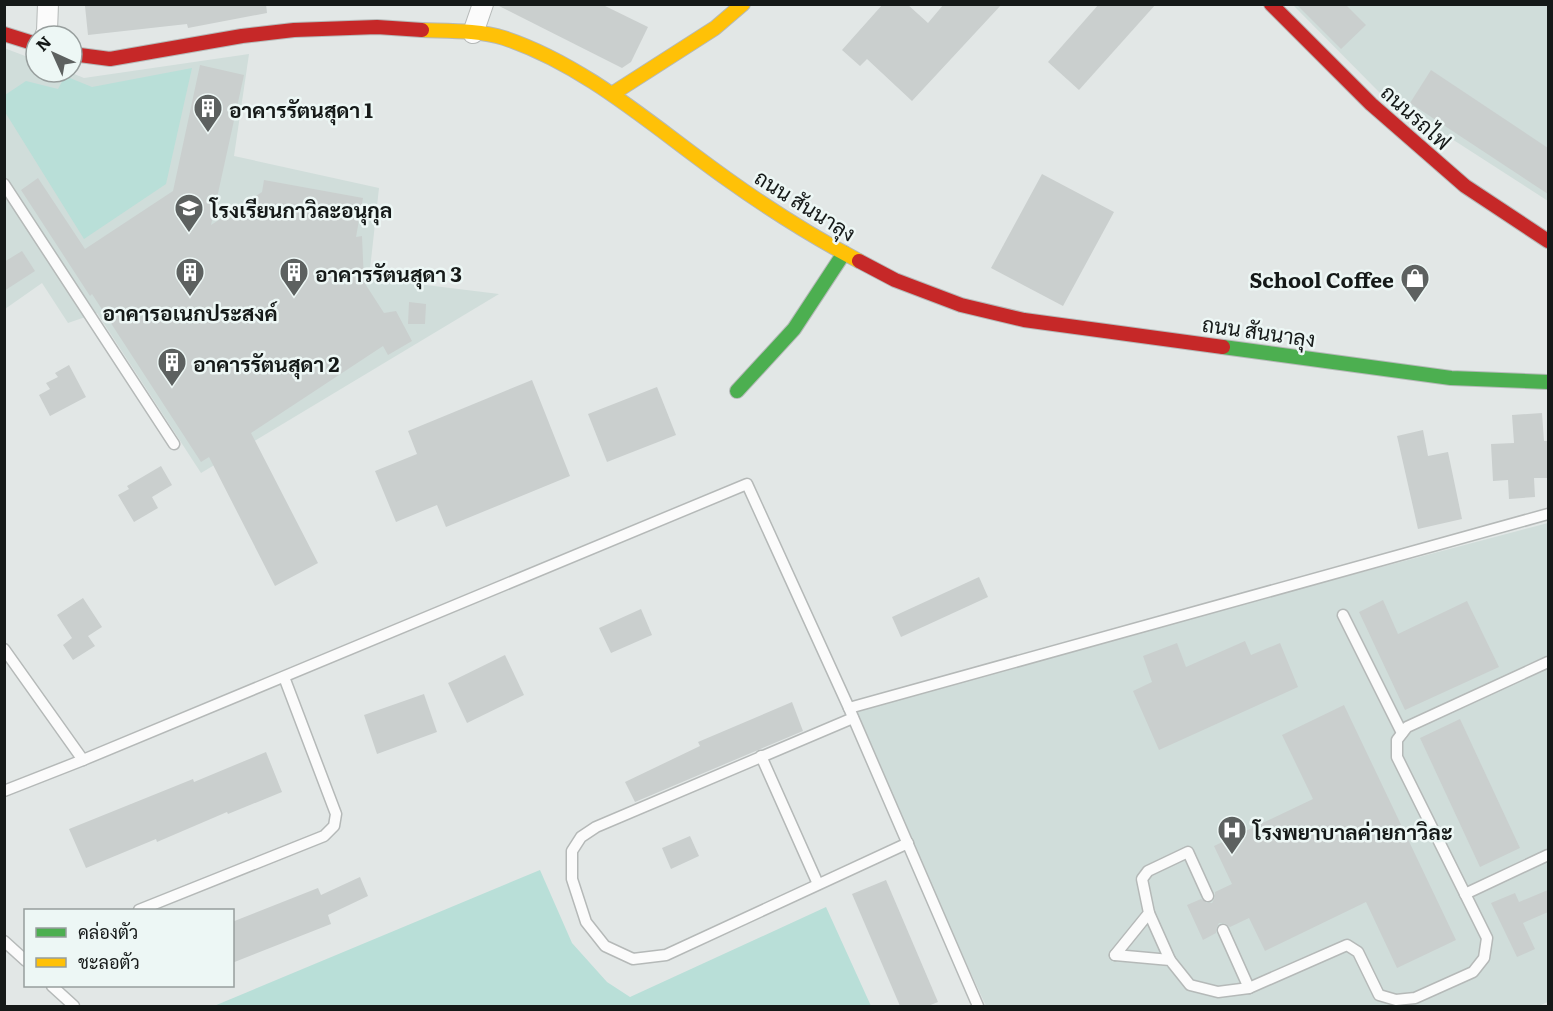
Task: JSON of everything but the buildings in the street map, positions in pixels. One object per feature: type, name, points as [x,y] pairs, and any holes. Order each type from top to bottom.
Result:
[{"type":"street","points":[[47,24],[48,4]]},
{"type":"street","points":[[473,33],[483,4]]},
{"type":"street","points":[[612,94],[715,28],[743,4]]},
{"type":"street","name":"ถนนรถไฟ","points":[[1271,4],[1371,104],[1465,186],[1548,240]]},
{"type":"street","name":"ถนน สันนาลุง","points":[[84,56],[110,59],[231,38],[294,30],[377,27],[473,33],[503,39],[559,63],[612,94],[728,180],[791,222],[844,253],[895,280],[961,305],[1024,320],[1451,378],[1548,382]]},
{"type":"street","points":[[4,34],[24,41]]},
{"type":"street","points":[[737,391],[794,329],[844,253]]},
{"type":"lane","points":[[4,184],[174,444]]},
{"type":"lane","points":[[4,791],[747,484],[851,713],[978,1006]]},
{"type":"lane","points":[[908,843],[666,955],[633,959],[605,946],[586,922],[572,879],[572,851],[580,837],[596,827],[761,756],[851,713],[1548,514]]},
{"type":"lane","points":[[1342,615],[1402,733]]},
{"type":"lane","points":[[4,649],[83,760]]},
{"type":"lane","points":[[1208,896],[1188,852],[1148,870],[1142,879],[1149,913],[1170,960],[1190,985],[1218,992],[1249,988],[1347,945],[1358,952],[1379,994],[1396,1000],[1415,998],[1473,972],[1484,958],[1487,938],[1397,758],[1397,740],[1407,727],[1548,662]]},
{"type":"lane","points":[[142,909],[324,836],[334,826],[336,814],[284,677]]},
{"type":"lane","points":[[761,756],[818,884]]},
{"type":"lane","points":[[1465,894],[1548,855]]},
{"type":"lane","points":[[1149,913],[1115,955],[1170,960]]},
{"type":"lane","points":[[1223,930],[1249,988]]},
{"type":"lane","points":[[4,941],[24,958]]},
{"type":"lane","points":[[53,987],[74,1006]]},
{"type":"shaded area","points":[[1293,5],[1548,5],[1548,201],[1379,92]]},
{"type":"shaded area","name":"โรงเรียนกาวิละอนุกุล","points":[[4,48],[24,56],[24,84],[84,84],[84,78],[249,54],[234,156],[379,188],[369,278],[499,294],[201,473],[97,313],[68,323],[42,283],[5,309]]},
{"type":"shaded area","name":"โรงพยาบาลค่ายกาวิละ","points":[[1548,523],[1548,1002],[1538,1006],[986,1006],[849,708]]},
{"type":"green space","points":[[192,68],[166,184],[84,239],[5,112],[5,95],[24,82],[58,89],[61,84],[84,84],[92,87]]},
{"type":"green space","points":[[540,870],[572,943],[607,982],[630,997],[826,907],[871,1006],[214,1006]]},
{"type":"traffic: fast","points":[[737,391],[794,329],[844,253]]},
{"type":"traffic: fast","points":[[1223,347],[1451,378],[1548,382]]},
{"type":"traffic: slow","points":[[612,94],[715,28],[743,4]]},
{"type":"traffic: slow","points":[[422,30],[464,31],[494,35],[535,50],[564,65],[620,100],[759,201],[859,261]]},
{"type":"traffic: jam","points":[[1271,4],[1371,104],[1465,186],[1548,241]]},
{"type":"traffic: jam","points":[[84,56],[110,59],[242,36],[294,30],[377,27],[422,30]]},
{"type":"traffic: jam","points":[[4,34],[24,40]]},
{"type":"traffic: jam","points":[[859,261],[895,280],[961,305],[1024,320],[1223,347]]},
{"type":"place","name":"อาคารรัตนสุดา 1","points":[[208,134]]},
{"type":"place","name":"โรงเรียนกาวิละอนุกุล","points":[[189,234]]},
{"type":"place","name":"อาคารอเนกประสงค์","points":[[190,298]]},
{"type":"place","name":"อาคารรัตนสุดา 3","points":[[294,298]]},
{"type":"place","name":"School Coffee","points":[[1415,304]]},
{"type":"place","name":"อาคารรัตนสุดา 2","points":[[172,388]]},
{"type":"place","name":"โรงพยาบาลค่ายกาวิละ","points":[[1232,856]]}]
